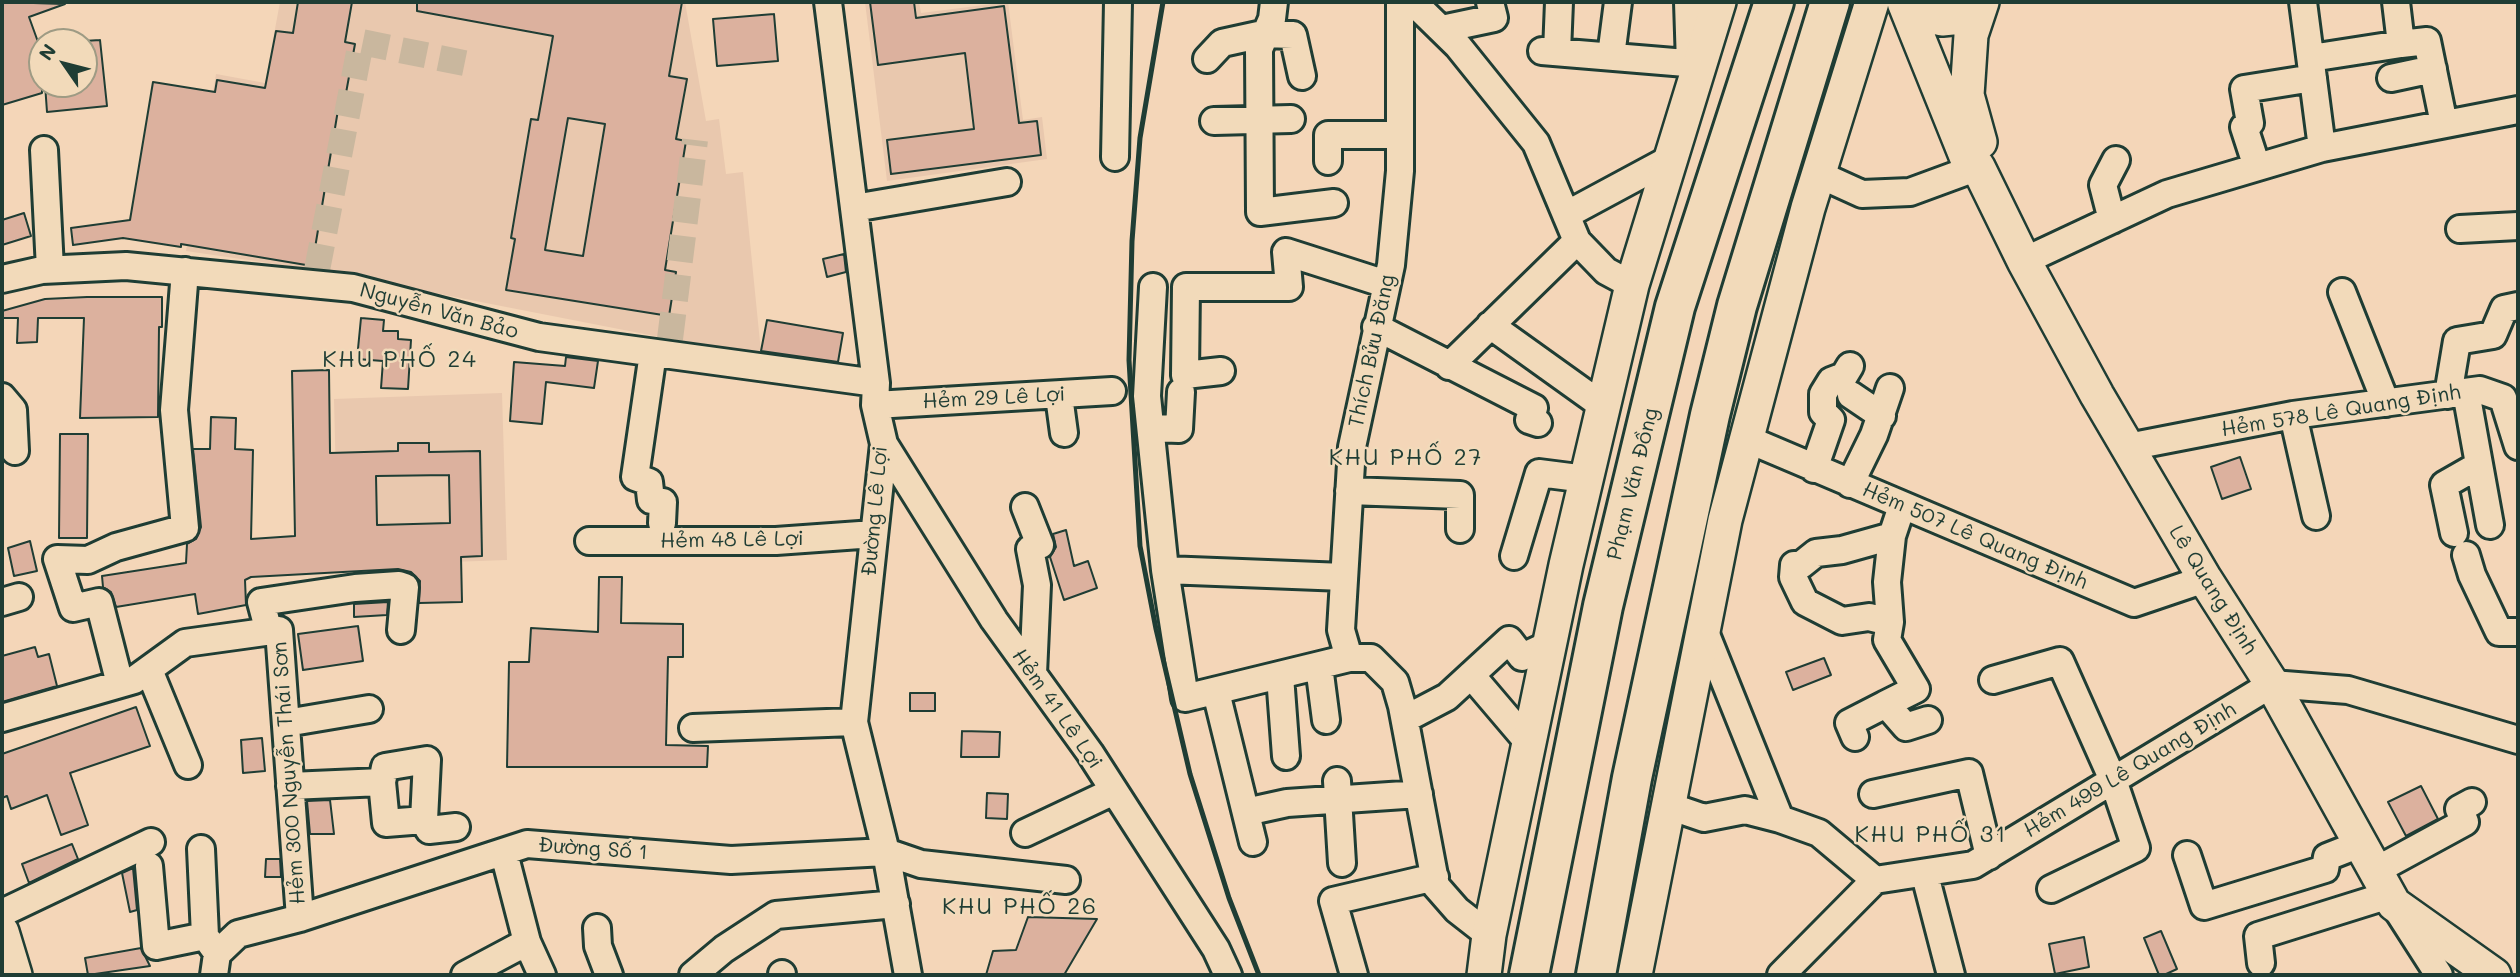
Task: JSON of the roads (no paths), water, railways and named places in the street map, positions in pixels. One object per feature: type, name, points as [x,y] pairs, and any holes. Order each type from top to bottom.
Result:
[{"type":"highway","name":"Phạm Văn Đồng","points":[[1530,975],[1603,606],[1675,307],[1774,2]]},
{"type":"highway","points":[[1596,975],[1632,778],[1710,415],[1737,306],[1830,2]]},
{"type":"main road","points":[[1483,975],[1528,742],[1632,285],[1671,159],[1694,64],[1719,2]]},
{"type":"main road","points":[[1635,975],[1725,520],[1818,174],[1872,2]]},
{"type":"main road","points":[[1904,2],[1921,14],[1942,19],[1962,17],[1981,4]]},
{"type":"main road","name":"Lê Quang Định","points":[[1904,2],[1969,161],[1978,167],[2024,261],[2127,447],[2205,579],[2272,684],[2379,878],[2494,975]]},
{"type":"main road","name":"Lê Quang Định","points":[[1978,167],[1983,156],[1967,95],[1971,35],[1981,4]]},
{"type":"main road","points":[[1489,935],[1548,879]]},
{"type":"main road","points":[[2,932],[15,975]]},
{"type":"street","name":"Đường Lê Lợi","points":[[828,2],[875,394],[884,444],[854,722],[886,852],[908,975]]},
{"type":"street","points":[[1115,157],[1118,2]]},
{"type":"street","points":[[1274,2],[1272,19],[1263,34],[1259,49],[1260,212],[1334,203]]},
{"type":"street","name":"Thích Bửu Đăng","points":[[1349,658],[1342,630],[1352,447],[1391,265],[1400,171],[1400,2]]},
{"type":"street","points":[[1413,2],[1458,46],[1536,143],[1577,241],[1606,271],[1632,285]]},
{"type":"street","points":[[1441,29],[1494,18],[1490,2]]},
{"type":"street","points":[[1559,2],[1550,51],[1694,64],[1688,2]]},
{"type":"street","points":[[1611,57],[1618,2]]},
{"type":"street","points":[[2303,2],[2322,148]]},
{"type":"street","points":[[2396,2],[2401,44]]},
{"type":"street","points":[[1207,59],[1222,43],[1263,34],[1293,35],[1302,76]]},
{"type":"street","points":[[2257,167],[2244,127],[2250,123],[2244,89],[2401,44],[2427,41],[2444,124]]},
{"type":"street","points":[[2390,78],[2433,69]]},
{"type":"street","points":[[2024,261],[2167,194],[2322,148],[2518,110]]},
{"type":"street","points":[[1214,121],[1291,119]]},
{"type":"street","points":[[1328,161],[1328,135],[1398,135]]},
{"type":"street","points":[[44,150],[50,270]]},
{"type":"street","points":[[1566,215],[1671,159]]},
{"type":"street","points":[[2112,220],[2103,185],[2116,160]]},
{"type":"street","points":[[1818,174],[1862,194],[1910,192],[1978,167]]},
{"type":"street","points":[[854,208],[1007,182]]},
{"type":"street","points":[[2460,229],[2518,226]]},
{"type":"street","points":[[1449,366],[1577,241]]},
{"type":"street","points":[[1221,371],[1185,375],[1186,287],[1289,287],[1286,252],[1386,284]]},
{"type":"street","name":"Nguyễn Văn Bảo","points":[[2,279],[50,270],[125,265],[185,271],[316,277],[539,337],[664,349],[875,394]]},
{"type":"street","points":[[120,684],[99,602],[73,608],[57,559],[88,560],[116,547],[185,528],[174,410],[185,271]]},
{"type":"street","points":[[1153,287],[1147,396],[1165,570],[1185,698],[1280,677],[1349,658],[1371,658],[1395,682],[1405,719],[1434,877],[1443,897],[1489,935]]},
{"type":"street","points":[[2342,292],[2386,403]]},
{"type":"street","points":[[2490,525],[2479,465],[2457,393],[2457,341],[2493,335],[2504,310],[2518,306]]},
{"type":"street","points":[[1490,326],[1603,406]]},
{"type":"street","points":[[1376,327],[1534,408],[1530,420],[1538,423]]},
{"type":"street","points":[[662,523],[663,502],[651,500],[649,482],[635,477],[664,349]]},
{"type":"street","points":[[1814,469],[1831,420],[1823,412],[1824,394],[1831,380],[1843,376],[1850,366]]},
{"type":"street","points":[[1850,484],[1882,416],[1890,388]]},
{"type":"street","name":"Hẻm 578 Lê Quang Định","points":[[2127,447],[2293,415],[2480,390],[2503,398],[2518,444]]},
{"type":"street","name":"Hẻm 29 Lê Lợi","points":[[875,394],[1059,396],[1112,391]]},
{"type":"street","points":[[1150,428],[1179,429],[1181,392]]},
{"type":"street","points":[[1851,395],[1882,416]]},
{"type":"street","points":[[1059,396],[1064,433]]},
{"type":"street","points":[[2,397],[13,410],[15,451]]},
{"type":"street","points":[[2293,415],[2316,516]]},
{"type":"street","name":"Hẻm 507 Lê Quang Định","points":[[1747,439],[2134,603],[2205,579]]},
{"type":"street","name":"Hẻm 41 Lê Lợi","points":[[884,444],[994,620],[1114,791],[1216,949],[1228,975]]},
{"type":"street","points":[[2479,465],[2444,485],[2460,544],[2499,632],[2518,632]]},
{"type":"street","points":[[1514,556],[1539,473],[1586,479]]},
{"type":"street","points":[[1349,491],[1460,495],[1460,529]]},
{"type":"street","points":[[1856,737],[1849,723],[1916,689],[1887,640],[1890,622],[1887,582],[1892,536],[1902,506]]},
{"type":"street","points":[[1025,507],[1040,545],[1030,549],[1037,585],[1033,674]]},
{"type":"street","name":"Hẻm 48 Lê Lợi","points":[[589,541],[776,541],[874,534]]},
{"type":"street","points":[[1890,622],[1869,617],[1842,621],[1805,603],[1793,577],[1794,565],[1801,565],[1816,553],[1842,550],[1892,536]]},
{"type":"street","points":[[1165,570],[1343,578]]},
{"type":"street","points":[[269,632],[261,602],[355,588],[399,585],[405,587],[401,629]]},
{"type":"street","points":[[1703,627],[1780,819]]},
{"type":"street","name":"Hẻm 300 Nguyễn Thái Sơn","points":[[2,718],[134,680],[185,643],[279,630],[300,918]]},
{"type":"street","points":[[1405,719],[1447,697],[1509,640],[1522,657],[1549,645]]},
{"type":"street","points":[[1993,680],[2060,661],[2113,780],[2136,848],[2051,889]]},
{"type":"street","points":[[1319,666],[1326,720]]},
{"type":"street","points":[[149,670],[188,765]]},
{"type":"street","points":[[1471,675],[1528,742]]},
{"type":"street","points":[[1280,677],[1286,756]]},
{"type":"street","points":[[2272,684],[2348,690],[2518,740]]},
{"type":"street","name":"Hẻm 499 Lê Quang Định","points":[[1875,880],[1925,875],[1973,866],[2272,684]]},
{"type":"street","points":[[1216,692],[1253,842]]},
{"type":"street","points":[[1886,704],[1906,727],[1928,720]]},
{"type":"street","points":[[286,723],[369,709]]},
{"type":"street","points":[[693,729],[854,722]]},
{"type":"street","points":[[1873,794],[1969,773],[1989,856]]},
{"type":"street","points":[[290,786],[425,786],[424,820],[429,830],[456,827]]},
{"type":"street","points":[[383,786],[386,823],[424,820]]},
{"type":"street","points":[[1246,812],[1338,790],[1419,794]]},
{"type":"street","points":[[1338,790],[1342,863]]},
{"type":"street","points":[[1024,832],[1114,791]]},
{"type":"street","points":[[2261,963],[2258,936],[2379,878],[2465,822],[2459,809],[2472,802]]},
{"type":"street","points":[[1668,806],[1704,818],[1745,810],[1780,819],[1819,833],[1875,880],[1781,975]]},
{"type":"street","name":"Đường Số 1","points":[[212,955],[238,934],[300,918],[527,844],[732,860],[886,852]]},
{"type":"street","points":[[2,913],[150,854],[156,946],[212,955],[201,849]]},
{"type":"street","points":[[886,852],[920,864],[1066,880]]},
{"type":"street","points":[[504,853],[527,942],[542,975]]},
{"type":"street","points":[[2187,855],[2204,906],[2325,869],[2327,857],[2379,878],[2439,975]]},
{"type":"street","points":[[1925,875],[1951,975]]},
{"type":"street","points":[[1354,975],[1333,901],[1434,877]]},
{"type":"street","points":[[694,975],[724,949],[776,915],[896,904]]},
{"type":"street","points":[[597,928],[598,946],[609,975]]},
{"type":"street","points":[[465,975],[527,942]]},
{"type":"tunnel","points":[[317,270],[361,42],[469,64]]},
{"type":"tunnel","points":[[670,339],[695,140]]},
{"type":"railway","points":[[1163,2],[1140,138],[1132,241],[1129,360],[1140,546],[1156,629],[1190,774],[1229,898],[1259,975]]},
{"type":"district","name":"KHU PHỐ 24","points":[[400,360]]},
{"type":"district","name":"KHU PHỐ 27","points":[[1406,458]]},
{"type":"district","name":"KHU PHỐ 31","points":[[1931,835]]},
{"type":"district","name":"KHU PHỐ 26","points":[[1020,907]]}]
